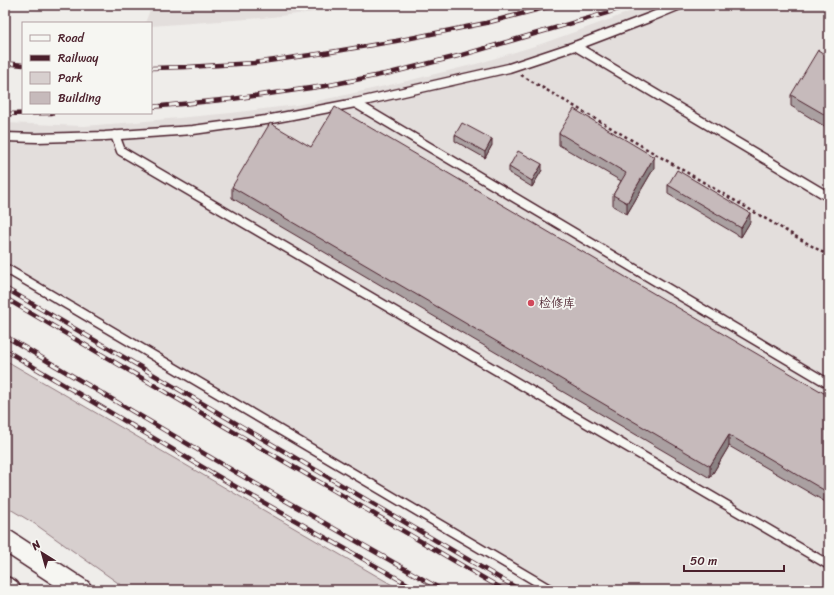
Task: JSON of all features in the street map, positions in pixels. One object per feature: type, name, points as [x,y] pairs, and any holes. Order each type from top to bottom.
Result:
[{"type":"highway","points":[[5,588],[9,590]]},
{"type":"street","points":[[5,540],[81,590]]},
{"type":"lane","points":[[5,137],[37,138],[193,130],[266,120],[355,104],[509,68],[574,46],[680,5]]},
{"type":"lane","points":[[574,46],[829,197]]},
{"type":"lane","points":[[355,104],[829,384]]},
{"type":"lane","points":[[114,135],[121,151],[829,566]]},
{"type":"lane","points":[[5,268],[551,590]]},
{"type":"path","points":[[509,68],[829,256]]},
{"type":"shaded area","points":[[152,5],[378,5],[262,18],[152,26],[152,22],[145,22]]},
{"type":"shaded area","points":[[647,5],[829,5],[829,590],[541,590],[5,275],[5,123],[84,126],[231,113],[296,105],[407,81],[480,63],[541,44]]},
{"type":"green space","points":[[5,360],[401,590],[128,590],[35,524],[5,506]]},
{"type":"building","points":[[818,50],[829,57],[829,117],[791,95]]},
{"type":"building","name":"检修库","points":[[335,107],[829,396],[829,493],[729,435],[710,466],[232,187],[270,123],[311,147]]},
{"type":"building","points":[[574,109],[654,157],[627,203],[613,195],[626,173],[559,133]]},
{"type":"building","points":[[462,123],[492,139],[485,152],[455,135]]},
{"type":"building","points":[[518,151],[542,164],[532,181],[509,167]]},
{"type":"building","points":[[677,170],[750,213],[741,228],[668,185]]},
{"type":"railway","points":[[152,68],[254,63],[325,53],[396,41],[486,23],[555,5]]},
{"type":"railway","points":[[152,107],[232,99],[325,86],[390,73],[462,55],[610,12],[629,5]]},
{"type":"railway","points":[[5,63],[22,65]]},
{"type":"railway","points":[[5,114],[22,114]]},
{"type":"railway","points":[[5,288],[520,590]]},
{"type":"railway","points":[[5,298],[504,590]]},
{"type":"railway","points":[[5,336],[237,473],[442,590]]},
{"type":"railway","points":[[5,350],[231,484],[418,590]]},
{"type":"place","name":"检修库","points":[[531,303]]}]
